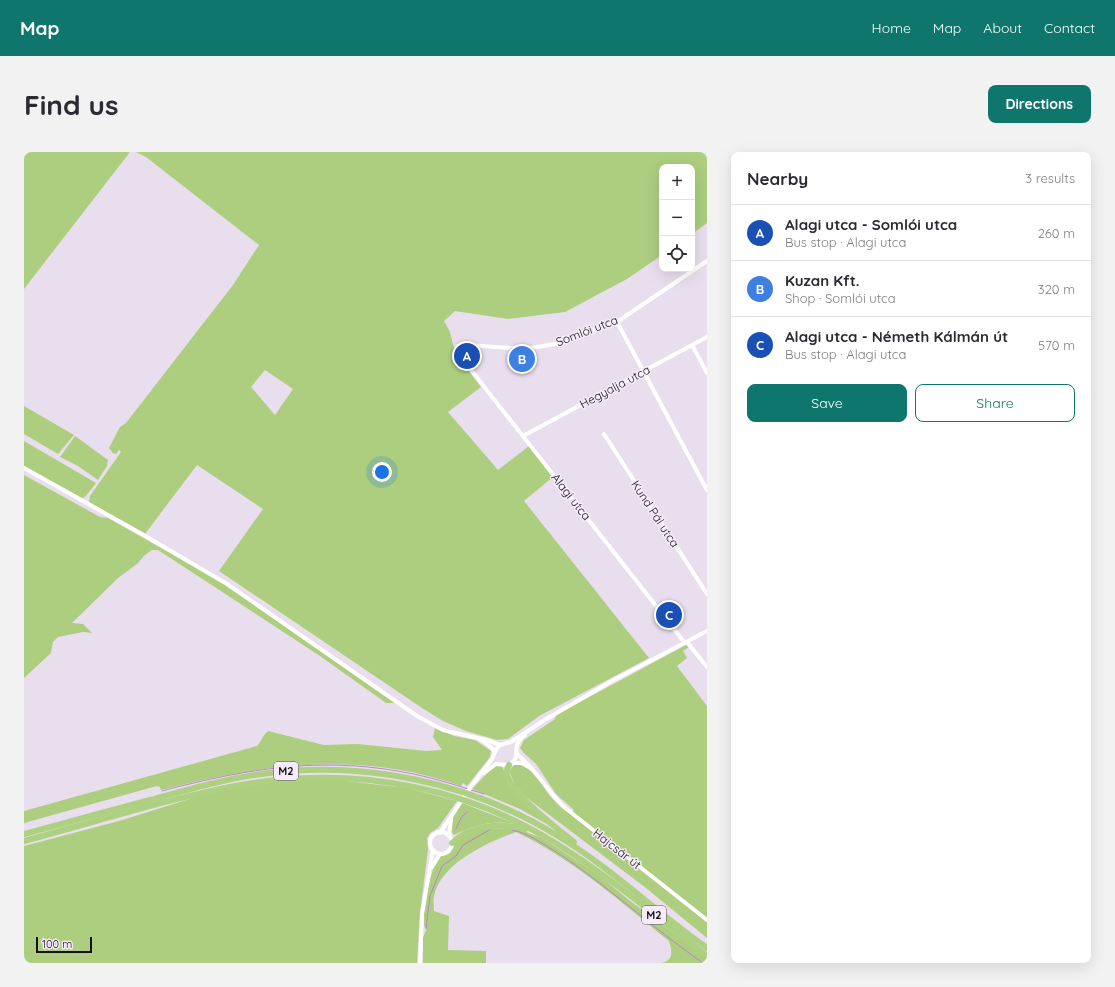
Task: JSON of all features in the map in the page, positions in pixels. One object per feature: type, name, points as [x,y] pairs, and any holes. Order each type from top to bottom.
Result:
[{"type":"highway","points":[[511,764],[506,773],[517,793],[589,856]]},
{"type":"highway","name":"M2","points":[[24,834],[213,783],[275,772],[330,770],[368,772],[406,778],[470,794],[531,821],[589,856],[707,948]]},
{"type":"highway","name":"M2","points":[[24,841],[215,790],[275,780],[322,777],[378,781],[427,790],[486,808],[537,832],[601,874],[707,956]]},
{"type":"highway","points":[[452,843],[465,834],[493,825],[513,826],[537,832]]},
{"type":"street","name":"Somlói utca","points":[[457,352],[457,346],[467,344],[500,348],[538,348],[556,344],[617,322],[707,261]]},
{"type":"street","points":[[617,322],[707,490]]},
{"type":"street","name":"Hegyalja utca","points":[[522,436],[707,337]]},
{"type":"street","points":[[692,345],[707,373]]},
{"type":"street","name":"Alagi utca","points":[[457,352],[686,643],[707,667]]},
{"type":"street","name":"Kund Pál utca","points":[[604,434],[707,594]]},
{"type":"street","points":[[24,468],[228,584],[418,716],[443,730],[476,737],[500,745],[507,744],[531,728],[610,682],[707,631]]},
{"type":"street","points":[[511,764],[518,742],[531,728]]},
{"type":"street","points":[[476,737],[486,743],[495,754],[500,764]]},
{"type":"street","points":[[507,744],[516,752]]},
{"type":"street","points":[[420,963],[422,914],[432,850],[430,844],[431,839],[440,833],[500,745]]},
{"type":"street","name":"Hajcsár út","points":[[516,752],[534,770],[564,807],[707,920]]},
{"type":"street","points":[[479,777],[493,766],[500,764],[522,764],[534,770]]},
{"type":"street","points":[[429,875],[440,854],[450,850],[452,843],[449,836],[449,828],[453,814]]},
{"type":"street","points":[[440,833],[449,836]]},
{"type":"street","points":[[432,850],[440,854]]},
{"type":"green space","points":[[24,152],[130,152],[24,289]]},
{"type":"green space","points":[[136,152],[707,152],[707,223],[695,232],[695,164],[659,164],[659,257],[627,279],[565,312],[508,319],[455,311],[444,321],[450,332],[455,353],[481,387],[448,412],[498,470],[529,446],[553,477],[524,501],[649,658],[539,716],[508,739],[497,740],[466,731],[443,721],[219,571],[263,509],[197,465],[145,534],[89,502],[90,496],[121,452],[119,450],[116,454],[113,453],[109,448],[120,427],[126,423],[233,285],[259,245],[146,157]],"holes":[[[265,370],[293,389],[275,415],[251,387]]]},
{"type":"green space","points":[[24,406],[74,435],[58,454],[24,434]]},
{"type":"green space","points":[[75,436],[108,460],[107,466],[98,480],[78,466],[60,457]]},
{"type":"green space","points":[[24,441],[96,483],[85,497],[82,498],[24,466]]},
{"type":"green space","points":[[24,475],[100,517],[108,518],[228,586],[398,703],[386,703],[320,656],[158,550],[152,550],[145,555],[137,564],[118,578],[72,623],[83,624],[92,633],[83,632],[58,637],[53,642],[51,653],[24,678]]},
{"type":"green space","points":[[686,645],[689,647],[683,651],[687,658],[677,666],[707,706],[707,938],[646,888],[527,798],[515,785],[509,771],[515,764],[528,768],[536,776],[553,800],[571,814],[574,810],[556,794],[536,764],[520,748],[524,740],[555,719],[556,715]]},
{"type":"green space","points":[[435,728],[454,736],[475,740],[491,751],[490,757],[467,786],[463,783],[461,786],[423,775],[385,768],[348,765],[311,765],[274,768],[237,773],[161,790],[160,787],[157,786],[24,823],[24,811],[257,746],[268,731],[324,745],[358,744],[426,751],[442,750],[433,737]]},
{"type":"green space","points":[[494,766],[502,766],[505,774],[552,827],[520,809],[472,789]]},
{"type":"green space","points":[[328,779],[407,788],[457,801],[438,828],[430,833],[427,838],[428,849],[420,913],[417,963],[24,963],[24,846],[119,821],[212,792],[254,784]]},
{"type":"green space","points":[[462,803],[516,824],[484,824],[469,828],[454,835],[450,830],[454,816]]},
{"type":"green space","points":[[482,829],[518,829],[542,838],[599,875],[629,900],[707,958],[707,963],[662,963],[669,960],[671,954],[669,941],[615,896],[577,868],[537,843],[516,832],[467,855],[446,873],[438,884],[434,896],[434,911],[449,916],[448,950],[486,951],[486,963],[423,963],[423,938],[426,930],[424,925],[424,914],[427,890],[434,866],[439,857],[450,853],[457,839]]},
{"type":"waterway","points":[[162,791],[240,773],[315,765],[352,766],[389,770],[428,777],[468,789]]},
{"type":"waterway","points":[[471,790],[484,794]]},
{"type":"waterway","points":[[456,829],[461,818],[467,812]]},
{"type":"waterway","points":[[426,928],[430,896],[442,866],[456,856],[463,845],[491,829]]},
{"type":"waterway","points":[[512,830],[531,837],[561,855],[703,963]]},
{"type":"place","name":"Alagi utca - Somlói utca","points":[[467,356]]},
{"type":"place","name":"Kuzan Kft.","points":[[522,359]]},
{"type":"place","name":"Alagi utca - Németh Kálmán út","points":[[669,615]]}]
